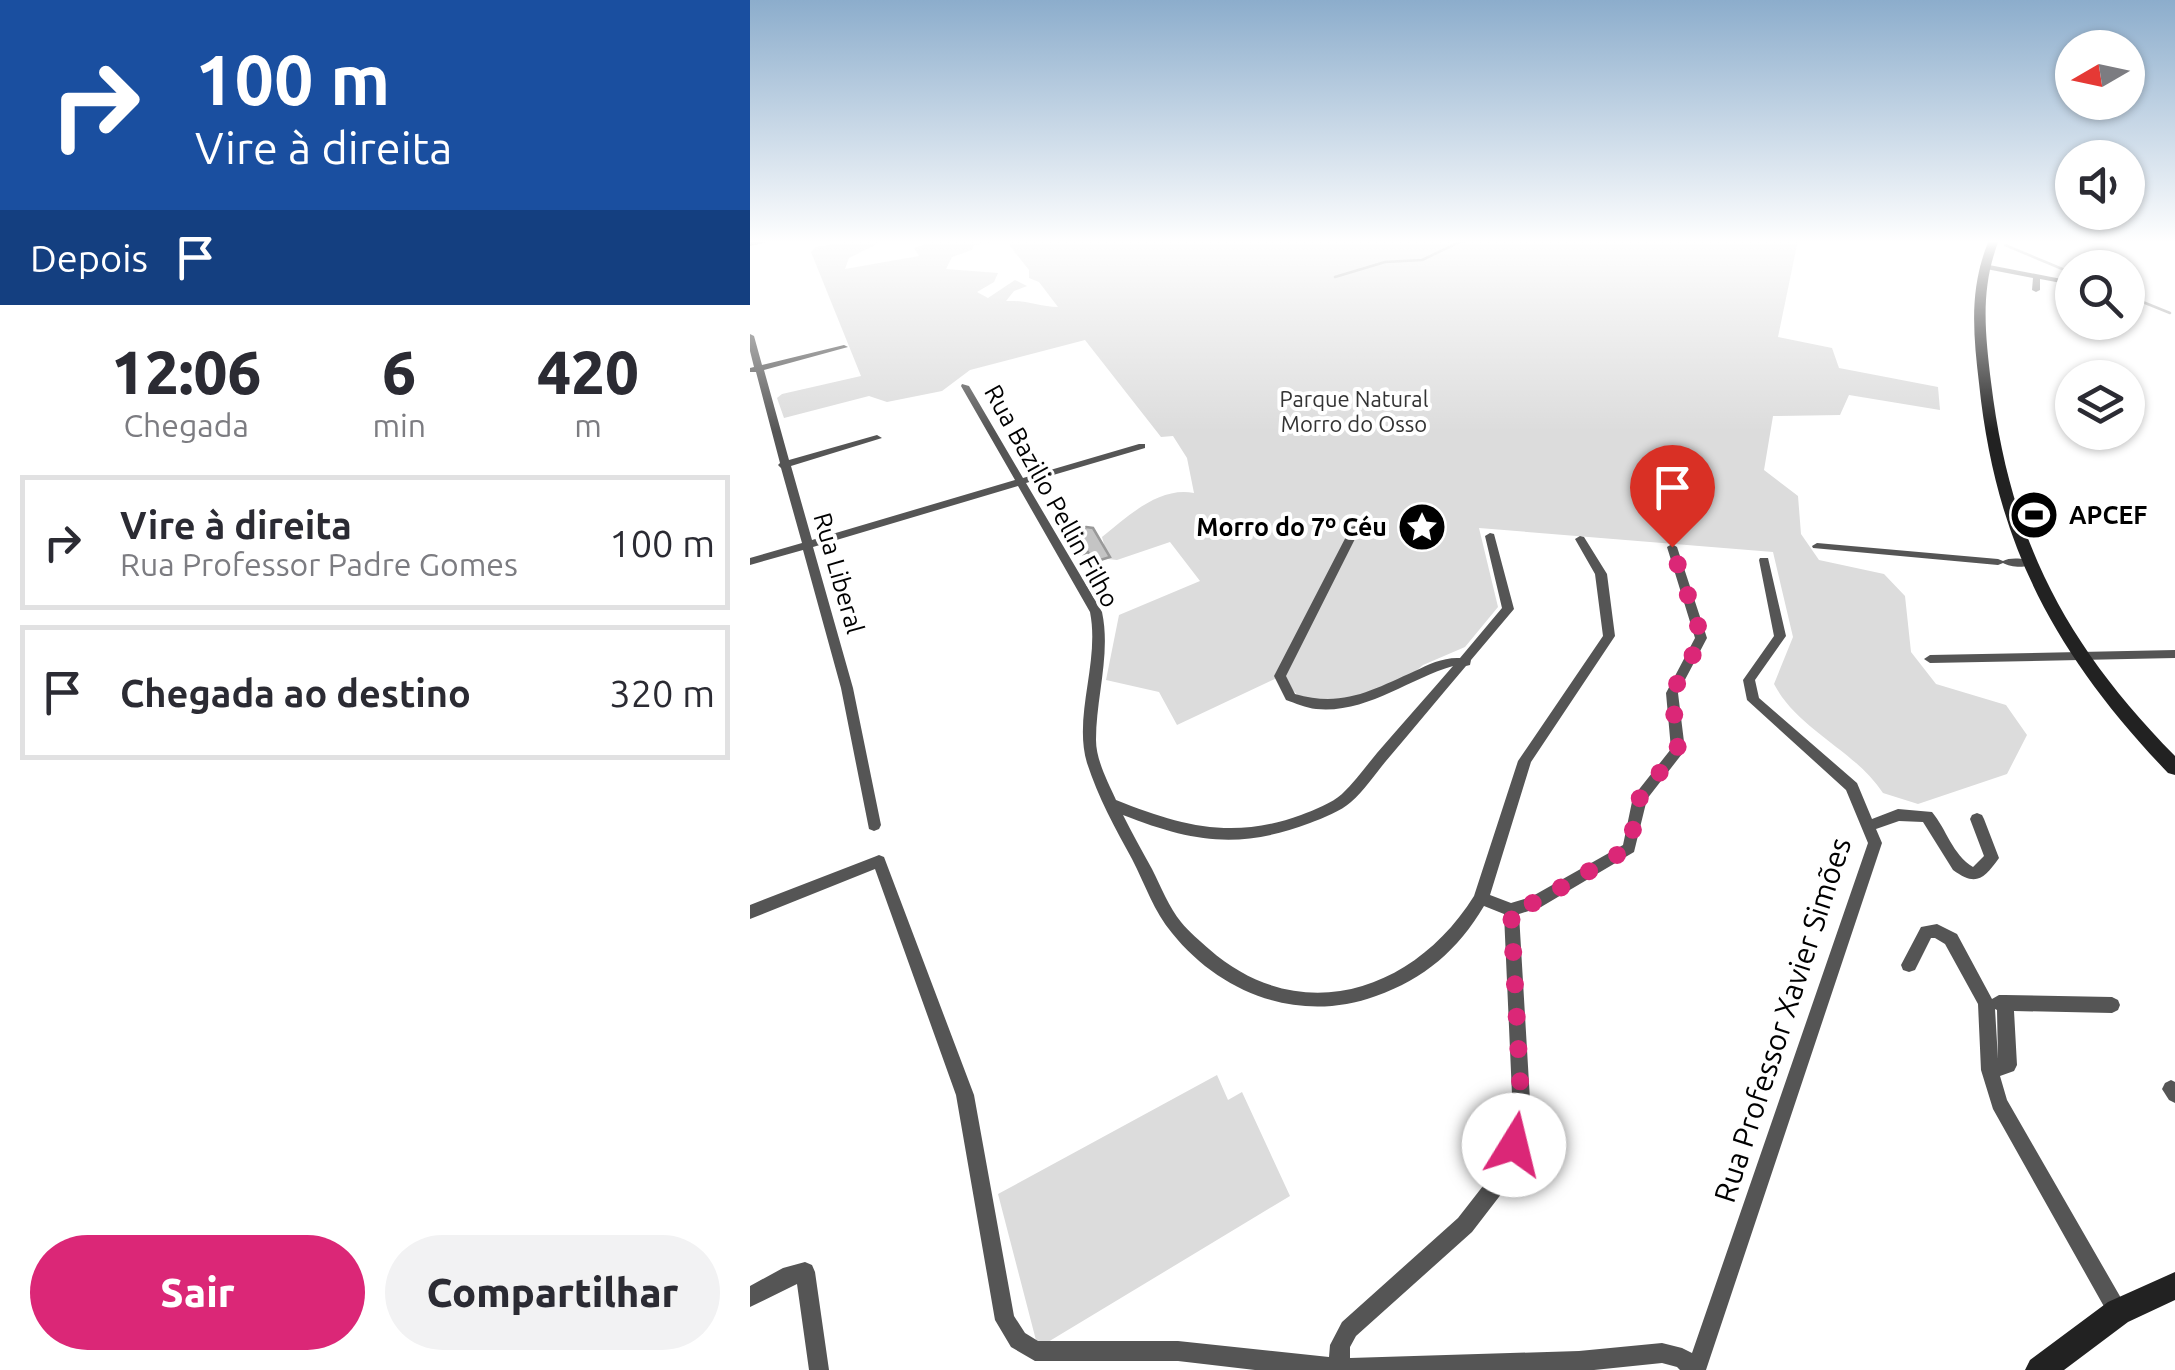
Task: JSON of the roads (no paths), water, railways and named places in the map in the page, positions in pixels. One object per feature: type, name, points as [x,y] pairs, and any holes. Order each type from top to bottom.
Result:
[{"type":"main road","points":[[1978,304],[1985,396],[2002,488],[2028,563],[2077,656],[2127,722],[2175,768]]},
{"type":"main road","points":[[2040,1370],[2118,1312],[2175,1286]]},
{"type":"street","name":"Rua Liberal","points":[[750,336],[753,370],[846,688],[874,825]]},
{"type":"street","points":[[753,370],[844,348]]},
{"type":"street","name":"Rua Bazilio Pellin Filho","points":[[965,386],[1096,612],[1100,632],[1090,742],[1110,804],[1174,926],[1223,974],[1248,989],[1296,1002],[1347,998],[1429,966],[1456,936],[1480,898],[1525,761],[1609,636],[1601,574],[1580,539]]},
{"type":"street","points":[[782,464],[876,438]]},
{"type":"street","points":[[750,562],[1142,446]]},
{"type":"street","points":[[1354,529],[1280,676],[1290,697],[1333,706],[1400,686],[1448,659],[1466,662]]},
{"type":"street","points":[[1110,804],[1160,824],[1230,838],[1266,835],[1308,820],[1344,800],[1508,609],[1490,536]]},
{"type":"street","points":[[1817,546],[2028,563]]},
{"type":"street","points":[[1480,898],[1511,910],[1536,902],[1629,848],[1640,797],[1678,750],[1672,693],[1702,638],[1672,547]]},
{"type":"street","name":"Rua Professor Xavier Simões","points":[[1696,1370],[1875,843],[1852,787],[1752,700],[1748,682],[1780,638],[1764,560]]},
{"type":"street","points":[[1930,659],[2175,654]]},
{"type":"street","points":[[1869,826],[1898,815],[1926,816],[1936,824],[1951,858],[1963,872],[1976,874],[1992,858],[1977,818]]},
{"type":"street","points":[[750,912],[879,861],[966,1096],[1005,1320],[1018,1340],[1034,1350],[1178,1351],[1339,1369],[1579,1361],[1662,1353],[1682,1358],[1696,1370]]},
{"type":"street","points":[[1339,1369],[1340,1345],[1349,1329],[1464,1225],[1505,1173],[1522,1117],[1511,910]]},
{"type":"street","points":[[1909,965],[1926,932],[1947,935],[1996,1003],[1990,1070],[2000,1103],[2118,1312]]},
{"type":"street","points":[[1996,1003],[2112,1005]]},
{"type":"street","points":[[750,1296],[790,1275],[805,1272],[819,1370]]},
{"type":"waterway","points":[[2148,304],[2170,313]]},
{"type":"place","name":"APCEF","points":[[2034,515]]},
{"type":"place","name":"Morro do 7º Céu","points":[[1422,527]]},
{"type":"park label","name":"Parque Natural Morro do Osso","points":[[1354,412]]}]
